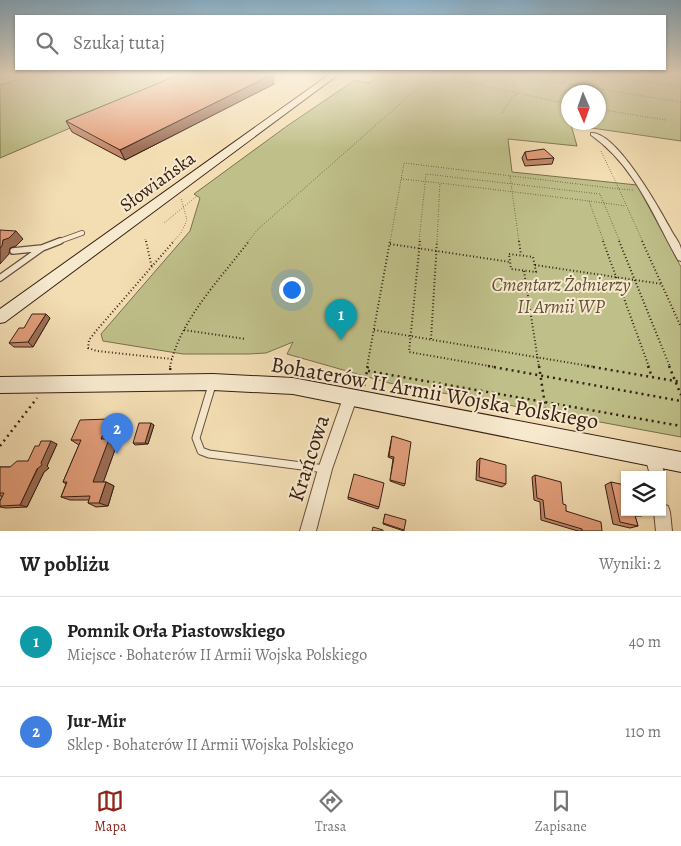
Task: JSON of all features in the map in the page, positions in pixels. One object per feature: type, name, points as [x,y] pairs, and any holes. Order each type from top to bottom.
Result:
[{"type":"street","name":"Słowiańska","points":[[0,317],[301,99]]},
{"type":"street","points":[[594,134],[602,138],[638,179],[681,257]]},
{"type":"street","name":"Bohaterów II Armii Wojska Polskiego","points":[[0,385],[213,382],[293,386],[681,462]]},
{"type":"street","name":"Krańcowa","points":[[308,531],[325,469],[350,398]]},
{"type":"street","points":[[652,456],[657,471]]},
{"type":"street","points":[[662,516],[664,531]]},
{"type":"lane","points":[[0,278],[42,248],[82,232]]},
{"type":"lane","points":[[12,251],[42,248]]},
{"type":"lane","points":[[213,382],[196,438],[201,451],[209,454],[325,469]]},
{"type":"path","points":[[167,383],[172,359],[192,316],[257,230],[407,99]]},
{"type":"path","points":[[502,114],[511,99]]},
{"type":"path","points":[[538,99],[561,103]]},
{"type":"path","points":[[660,99],[681,102]]},
{"type":"path","points":[[606,110],[665,120]]},
{"type":"path","points":[[594,134],[681,327]]},
{"type":"path","points":[[645,192],[404,164],[367,370],[681,426]]},
{"type":"path","points":[[681,395],[600,194],[426,174],[409,352],[681,401]]},
{"type":"path","points":[[510,176],[521,255]]},
{"type":"path","points":[[401,179],[627,206]]},
{"type":"path","points":[[431,339],[440,183]]},
{"type":"path","points":[[172,359],[97,352],[88,348],[89,340],[96,331],[181,233],[187,220],[181,194]]},
{"type":"path","points":[[164,223],[167,218],[197,196]]},
{"type":"path","points":[[589,201],[652,377]]},
{"type":"path","points":[[145,239],[152,268]]},
{"type":"path","points":[[390,244],[510,262]]},
{"type":"path","points":[[509,254],[533,257],[536,272],[511,269],[510,262],[509,254]]},
{"type":"path","points":[[535,265],[662,284]]},
{"type":"path","points":[[524,271],[547,418]]},
{"type":"path","points":[[184,330],[246,340]]},
{"type":"path","points":[[374,330],[681,382]]},
{"type":"path","points":[[0,446],[40,394]]},
{"type":"green space","points":[[0,99],[139,99],[0,158]]},
{"type":"green space","name":"Cmentarz Żołnierzy II Armii WP","points":[[327,99],[561,99],[561,130],[572,130],[577,146],[508,139],[512,172],[637,185],[681,267],[681,437],[389,383],[287,354],[293,342],[266,353],[183,354],[103,341],[101,334],[190,231],[200,198],[194,194]]},
{"type":"green space","points":[[606,99],[681,99],[681,141],[605,130]]},
{"type":"building","points":[[120,99],[223,99],[120,150],[66,121]]},
{"type":"building","points":[[544,149],[554,158],[527,160],[525,152]]},
{"type":"building","points":[[0,230],[16,231],[9,238],[3,240],[0,248]]},
{"type":"building","points":[[32,314],[46,314],[28,342],[9,343],[19,328],[24,328]]},
{"type":"building","points":[[109,419],[101,439],[109,439],[93,482],[106,482],[99,503],[88,503],[90,496],[61,497],[67,482],[63,482],[81,440],[71,440],[80,420]]},
{"type":"building","points":[[139,423],[151,423],[145,443],[133,443]]},
{"type":"building","points":[[392,436],[411,442],[405,484],[390,480],[394,457],[389,456]]},
{"type":"building","points":[[41,441],[51,441],[41,463],[42,465],[37,469],[20,505],[0,506],[4,493],[0,493],[0,467],[10,467],[17,461],[28,461],[35,446],[39,446]]},
{"type":"building","points":[[480,458],[506,465],[506,484],[479,477]]},
{"type":"building","points":[[354,474],[384,483],[379,507],[348,497]]},
{"type":"building","points":[[535,475],[561,482],[563,504],[566,505],[566,511],[601,522],[602,531],[582,531],[582,529],[545,518],[543,500],[537,498]]},
{"type":"building","points":[[611,482],[621,484],[621,516],[635,516],[638,526],[620,522]]},
{"type":"building","points":[[385,514],[406,520],[404,530],[383,523]]},
{"type":"building","points":[[373,527],[383,530],[383,531],[372,531]]},
{"type":"place","name":"Pomnik Orła Piastowskiego","points":[[341,340]]},
{"type":"place","name":"Jur-Mir","points":[[117,454]]}]
